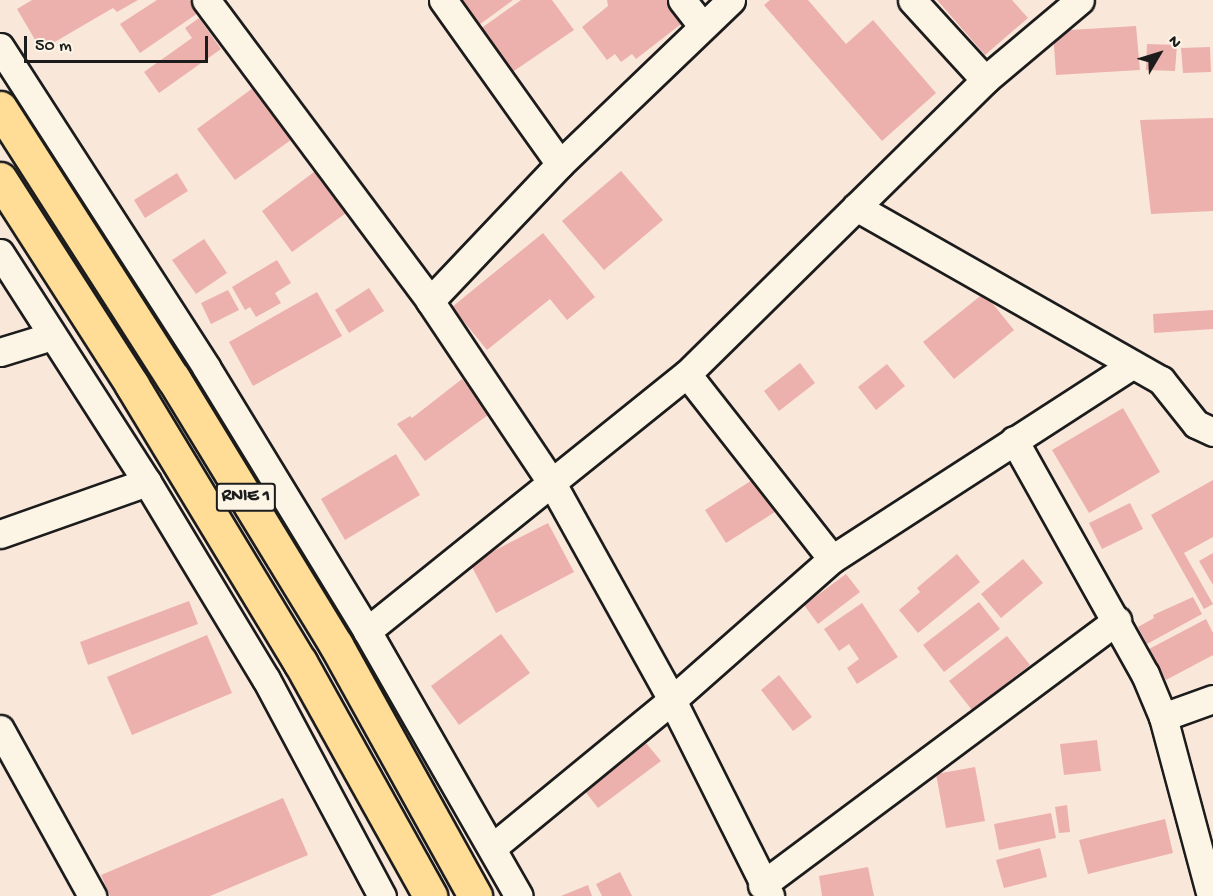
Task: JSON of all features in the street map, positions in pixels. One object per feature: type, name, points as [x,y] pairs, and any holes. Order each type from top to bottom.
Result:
[{"type":"highway","name":"RNIE 1","points":[[0,108],[173,378],[336,645],[475,896]]},
{"type":"highway","name":"RNIE 1","points":[[0,179],[132,385],[300,662],[430,896]]},
{"type":"street","points":[[206,0],[430,301],[553,485],[672,699],[766,890],[1117,620]]},
{"type":"street","points":[[443,0],[560,164]]},
{"type":"street","points":[[682,0],[701,24]]},
{"type":"street","points":[[430,301],[560,164],[701,24],[731,0]]},
{"type":"street","points":[[912,0],[985,80]]},
{"type":"street","points":[[367,631],[553,485],[687,374],[985,80],[1080,0]]},
{"type":"street","points":[[0,47],[206,367],[367,631],[493,847],[519,896]]},
{"type":"street","points":[[856,207],[1161,380],[1196,424],[1213,432]]},
{"type":"street","points":[[0,253],[147,482],[266,679],[382,896]]},
{"type":"street","points":[[0,352],[52,336]]},
{"type":"street","points":[[493,847],[672,699],[832,559],[1132,365]]},
{"type":"street","points":[[687,374],[832,559]]},
{"type":"street","points":[[1014,440],[1117,620],[1163,717],[1210,896]]},
{"type":"street","points":[[0,534],[147,482]]},
{"type":"street","points":[[1163,717],[1213,699]]},
{"type":"street","points":[[0,729],[92,896]]},
{"type":"building","points":[[32,0],[138,0],[117,12],[113,8],[41,50],[17,9]]},
{"type":"building","points":[[157,0],[190,0],[198,13],[140,53],[120,24]]},
{"type":"building","points":[[461,0],[513,0],[479,25]]},
{"type":"building","points":[[521,0],[552,0],[574,30],[511,73],[480,29]]},
{"type":"building","points":[[607,0],[668,0],[685,21],[636,59],[632,54],[621,62],[615,54],[607,60],[582,27],[608,6]]},
{"type":"building","points":[[770,0],[808,0],[846,44],[873,20],[936,93],[882,141],[764,5]]},
{"type":"building","points":[[937,0],[1012,0],[1028,18],[985,55]]},
{"type":"building","points":[[199,18],[221,49],[159,93],[144,72],[192,38],[185,28]]},
{"type":"building","points":[[1136,26],[1140,70],[1056,75],[1053,31]]},
{"type":"building","points":[[1147,44],[1177,45],[1175,71],[1146,70]]},
{"type":"building","points":[[1210,47],[1211,72],[1183,73],[1181,48]]},
{"type":"building","points":[[257,85],[295,137],[235,180],[197,129]]},
{"type":"building","points":[[1213,118],[1213,211],[1151,214],[1140,120]]},
{"type":"building","points":[[322,166],[353,208],[292,252],[262,211]]},
{"type":"building","points":[[621,171],[663,220],[604,270],[562,221]]},
{"type":"building","points":[[177,173],[188,191],[145,218],[134,200]]},
{"type":"building","points":[[543,233],[595,297],[567,320],[550,299],[487,350],[452,307]]},
{"type":"building","points":[[204,239],[227,273],[196,294],[172,260]]},
{"type":"building","points":[[277,260],[291,283],[275,293],[281,303],[256,317],[250,307],[245,310],[232,287]]},
{"type":"building","points":[[369,288],[384,311],[349,333],[335,310]]},
{"type":"building","points":[[228,290],[239,310],[211,324],[201,303]]},
{"type":"building","points":[[317,292],[342,336],[253,386],[229,342]]},
{"type":"building","points":[[984,293],[1014,330],[954,379],[923,342]]},
{"type":"building","points":[[1213,310],[1213,329],[1154,333],[1153,314]]},
{"type":"building","points":[[800,363],[815,383],[779,411],[764,391]]},
{"type":"building","points":[[887,364],[905,386],[876,410],[858,387]]},
{"type":"building","points":[[462,379],[473,393],[480,388],[491,404],[484,409],[488,415],[425,461],[397,424],[410,416],[412,418]]},
{"type":"building","points":[[1123,408],[1160,472],[1089,513],[1052,450]]},
{"type":"building","points":[[396,454],[420,495],[345,540],[321,499]]},
{"type":"building","points":[[757,477],[778,510],[726,543],[705,510]]},
{"type":"building","points":[[1213,480],[1213,537],[1184,553],[1213,604],[1204,609],[1151,515]]},
{"type":"building","points":[[1130,503],[1143,529],[1102,549],[1089,523]]},
{"type":"building","points":[[548,523],[574,572],[496,613],[470,563]]},
{"type":"building","points":[[1213,553],[1213,585],[1199,561]]},
{"type":"building","points":[[957,554],[980,582],[918,633],[899,610],[920,592],[917,588]]},
{"type":"building","points":[[1023,559],[1043,583],[1001,618],[981,594]]},
{"type":"building","points":[[846,574],[860,592],[818,624],[804,605]]},
{"type":"building","points":[[1193,597],[1202,614],[1147,644],[1138,627],[1154,618],[1153,615]]},
{"type":"building","points":[[189,601],[198,624],[88,665],[80,642]]},
{"type":"building","points":[[979,602],[1000,629],[944,672],[923,645]]},
{"type":"building","points":[[862,603],[898,657],[857,684],[847,668],[859,659],[849,644],[839,651],[824,629]]},
{"type":"building","points":[[1206,619],[1213,633],[1213,655],[1166,680],[1149,649]]},
{"type":"building","points":[[501,634],[530,673],[459,725],[431,686]]},
{"type":"building","points":[[207,635],[232,693],[132,735],[107,677]]},
{"type":"building","points":[[1007,636],[1030,665],[972,710],[949,681]]},
{"type":"building","points":[[779,675],[812,717],[793,731],[761,690]]},
{"type":"building","points":[[1097,740],[1101,771],[1064,775],[1060,744]]},
{"type":"building","points":[[646,743],[661,761],[598,808],[584,790]]},
{"type":"building","points":[[975,767],[985,821],[946,828],[936,774]]},
{"type":"building","points":[[283,798],[308,855],[210,896],[110,896],[101,875]]},
{"type":"building","points":[[1067,805],[1070,832],[1059,833],[1055,807]]},
{"type":"building","points":[[1051,813],[1056,838],[999,850],[994,824]]},
{"type":"building","points":[[1165,819],[1173,853],[1088,874],[1079,840]]},
{"type":"building","points":[[1040,848],[1047,877],[1004,888],[996,860]]},
{"type":"building","points":[[868,867],[874,896],[822,896],[819,876]]},
{"type":"building","points":[[620,872],[632,896],[602,896],[596,884]]},
{"type":"building","points":[[588,885],[592,896],[561,896]]}]
